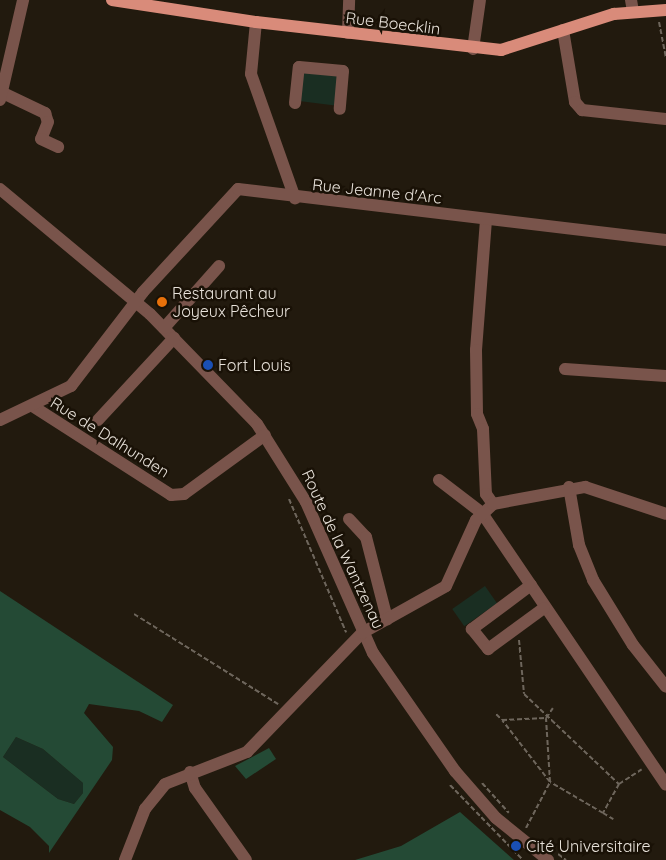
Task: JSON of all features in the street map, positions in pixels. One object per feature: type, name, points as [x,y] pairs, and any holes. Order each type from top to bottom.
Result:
[{"type":"main road","name":"Rue Boecklin","points":[[112,0],[256,22],[473,49],[501,50],[632,5],[662,10]]},
{"type":"street","points":[[23,0],[2,97],[45,113],[48,122],[41,138],[58,147]]},
{"type":"street","points":[[348,33],[349,0]]},
{"type":"street","points":[[473,49],[480,0]]},
{"type":"street","points":[[256,22],[251,74],[295,198]]},
{"type":"street","points":[[562,30],[575,102],[582,110],[666,119]]},
{"type":"street","points":[[295,103],[300,67],[343,71],[340,109]]},
{"type":"street","name":"Route de la Wantzenau","points":[[0,189],[135,302],[234,396],[265,435],[306,502],[362,633],[455,770],[549,854]]},
{"type":"street","name":"Rue Jeanne d'Arc","points":[[135,302],[231,192],[279,193],[295,198],[666,240]]},
{"type":"street","points":[[486,220],[476,350],[477,414],[484,429],[486,494],[493,504]]},
{"type":"street","points":[[164,328],[219,266]]},
{"type":"street","points":[[0,420],[34,407],[71,386],[135,302]]},
{"type":"street","points":[[98,420],[174,338]]},
{"type":"street","points":[[565,369],[666,376]]},
{"type":"street","name":"Rue de Dalhunden","points":[[34,407],[171,495],[184,494],[265,435]]},
{"type":"street","points":[[439,480],[482,513],[532,586],[544,608],[666,785]]},
{"type":"street","points":[[569,487],[579,545],[593,580],[632,644],[666,687]]},
{"type":"street","points":[[125,860],[152,797],[165,784],[190,772],[247,752],[362,633],[446,586],[482,513],[493,504],[569,487],[584,487],[666,514]]},
{"type":"street","points":[[349,519],[366,537],[387,619]]},
{"type":"street","points":[[532,586],[472,629],[488,649],[544,608]]},
{"type":"street","points":[[190,772],[195,788],[246,860]]},
{"type":"path","points":[[662,10],[666,57]]},
{"type":"path","points":[[134,614],[287,710]]},
{"type":"path","points":[[518,628],[524,694],[546,718],[619,784]]},
{"type":"path","points":[[526,834],[550,782],[546,718],[553,708]]},
{"type":"path","points":[[496,714],[550,782],[613,819]]},
{"type":"path","points":[[502,720],[546,718]]},
{"type":"path","points":[[603,813],[619,784],[650,764]]},
{"type":"path","points":[[479,780],[515,820]]},
{"type":"path","points":[[520,824],[526,834]]},
{"type":"path","points":[[549,854],[566,860]]},
{"type":"green space","points":[[301,69],[341,74],[337,106],[297,101]]},
{"type":"green space","points":[[485,586],[497,603],[464,626],[452,609]]},
{"type":"green space","points":[[0,591],[173,705],[162,722],[139,711],[89,704],[84,713],[113,747],[112,760],[49,853],[49,846],[30,827],[0,810]],"holes":[[[16,737],[43,749],[83,783],[83,793],[74,804],[58,799],[3,757]]]},
{"type":"green space","points":[[16,737],[43,749],[83,783],[83,793],[74,804],[58,799],[3,757]]},
{"type":"green space","points":[[269,748],[276,759],[246,779],[235,766]]},
{"type":"green space","points":[[460,812],[514,860],[355,860],[401,846]]},
{"type":"place","name":"Restaurant au Joyeux Pêcheur","points":[[162,302]]},
{"type":"place","name":"Fort Louis","points":[[208,365]]},
{"type":"place","name":"Cité Universitaire","points":[[516,846]]}]
